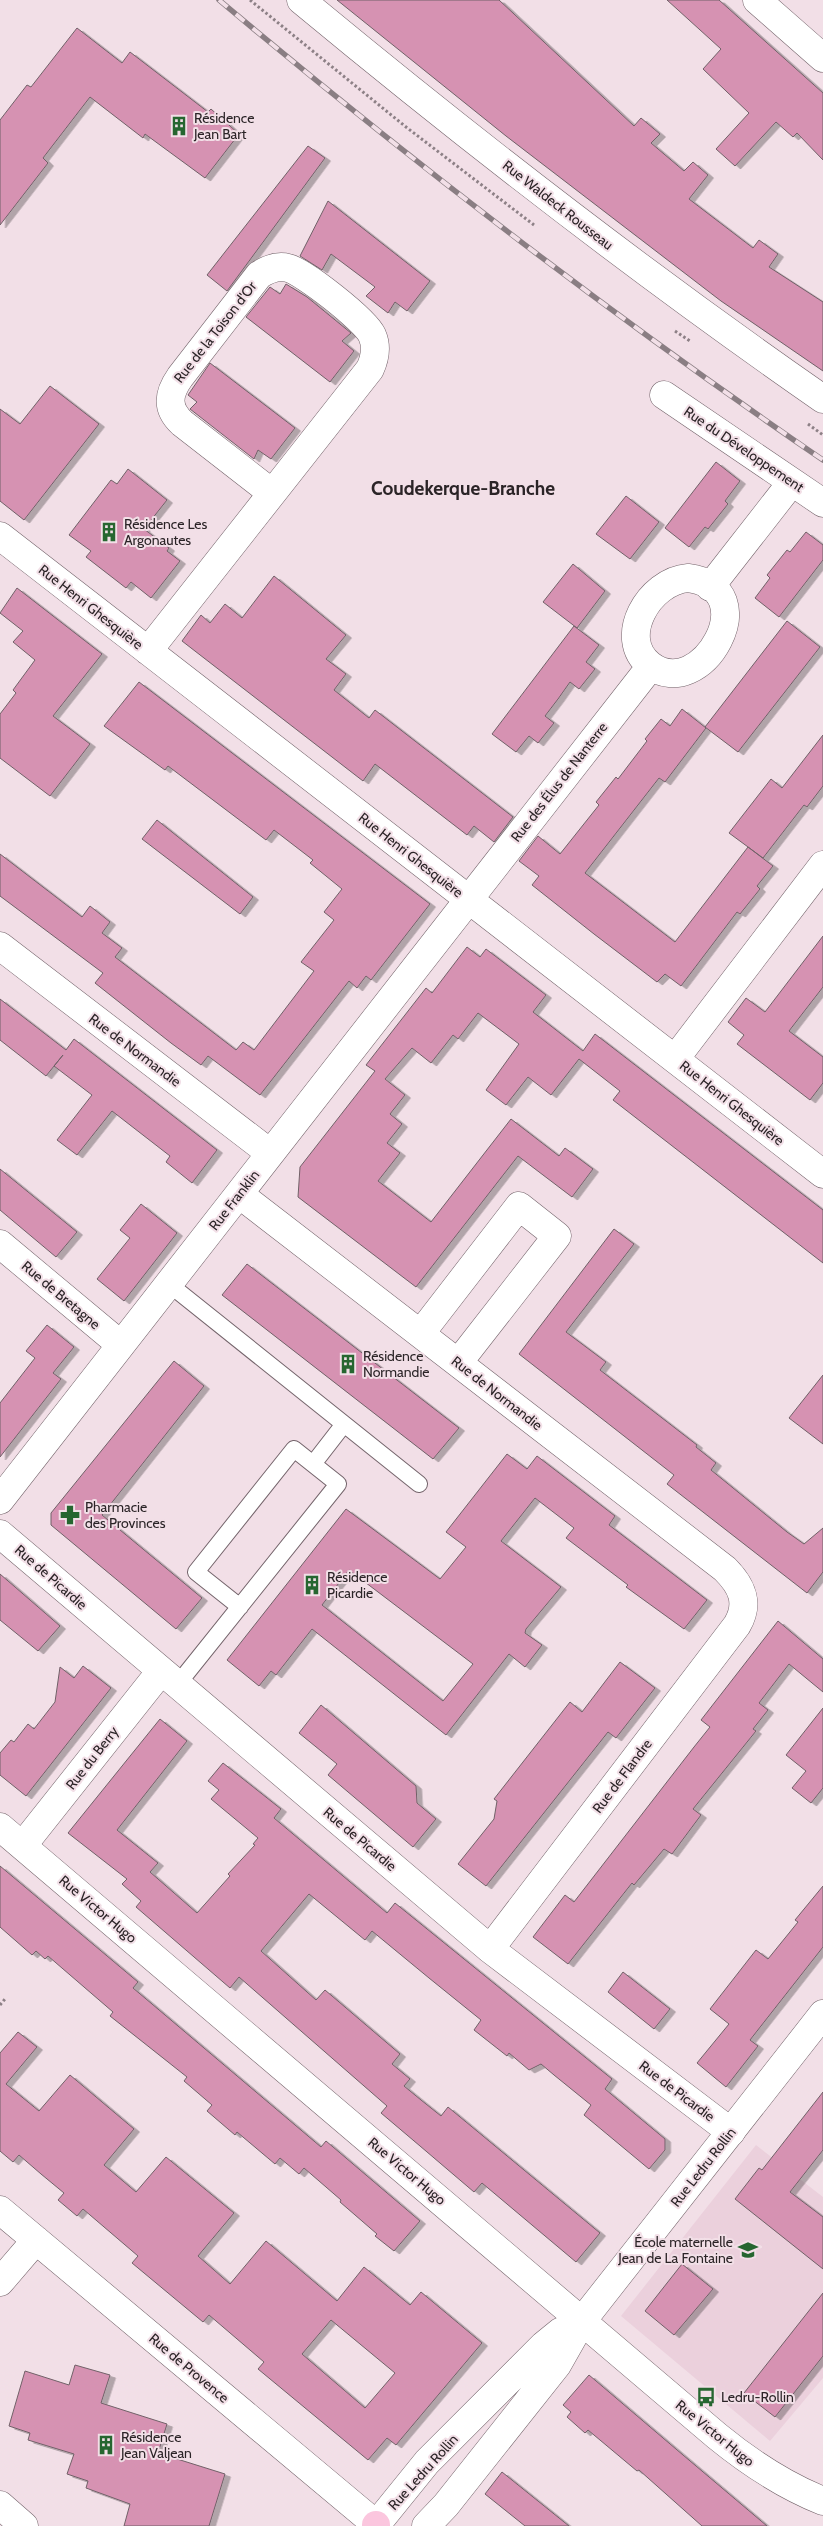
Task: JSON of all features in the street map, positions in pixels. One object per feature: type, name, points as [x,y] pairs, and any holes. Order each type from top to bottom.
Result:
[{"type":"street","name":"Rue Waldeck Rousseau","points":[[302,0],[575,219],[721,328],[823,399]]},
{"type":"street","points":[[757,0],[823,58]]},
{"type":"street","name":"Rue de la Toison d'Or","points":[[148,651],[370,369],[375,350],[373,336],[359,318],[300,274],[282,267],[270,268],[259,275],[180,377],[169,396],[171,408],[182,423],[272,493]]},
{"type":"street","name":"Rue du Développement","points":[[664,395],[823,503]]},
{"type":"street","points":[[710,587],[792,482]]},
{"type":"street","name":"Rue Henri Ghesquière","points":[[2,543],[148,651],[823,1174]]},
{"type":"street","points":[[678,579],[695,579],[710,587],[723,604],[726,620],[723,635],[713,649],[700,663],[686,671],[670,672],[650,666],[641,654],[636,637],[638,621],[651,598],[663,585],[678,579]]},
{"type":"street","name":"Rue des Élus de Nanterre","points":[[468,899],[650,666]]},
{"type":"street","points":[[675,1059],[823,865]]},
{"type":"street","name":"Rue Franklin","points":[[0,1500],[468,899]]},
{"type":"street","name":"Rue de Normandie","points":[[0,946],[270,1154]]},
{"type":"street","name":"Rue de Normandie","points":[[239,1194],[726,1569],[738,1584],[744,1600]]},
{"type":"street","points":[[421,1334],[519,1206],[527,1212],[556,1236],[458,1362]]},
{"type":"street","name":"Rue de Bretagne","points":[[0,1244],[121,1345]]},
{"type":"street","name":"Rue de Picardie","points":[[0,1534],[490,1949],[730,2132]]},
{"type":"street","name":"Rue de Flandre","points":[[490,1949],[731,1633],[742,1616],[744,1600]]},
{"type":"street","name":"Rue du Berry","points":[[23,1845],[169,1678]]},
{"type":"street","name":"Rue Victor Hugo","points":[[0,1826],[746,2460],[785,2484],[823,2500]]},
{"type":"street","name":"Rue Ledru Rollin","points":[[426,2526],[446,2505],[558,2365],[582,2320],[823,2014]]},
{"type":"street","name":"Rue de Provence","points":[[0,2210],[376,2526]]},
{"type":"street","points":[[0,2282],[36,2240]]},
{"type":"street","name":"Rue Ledru Rollin","points":[[376,2526],[427,2462],[544,2345],[560,2332],[582,2320]]},
{"type":"street","points":[[0,2505],[24,2526]]},
{"type":"lane","points":[[169,1284],[419,1484]]},
{"type":"lane","points":[[313,1464],[344,1424]]},
{"type":"lane","points":[[169,1678],[240,1607],[338,1484],[294,1450],[196,1572],[240,1607]]},
{"type":"path","points":[[0,2005],[5,1999]]},
{"type":"shaded area","name":"École maternelle Jean de La Fontaine","points":[[756,2145],[823,2197],[823,2378],[770,2441],[621,2316]]},
{"type":"building","points":[[337,0],[499,0],[634,126],[641,118],[660,134],[651,143],[684,171],[693,162],[708,175],[689,199],[753,248],[759,240],[778,254],[769,267],[823,302],[823,371],[721,301],[506,136]]},
{"type":"building","points":[[667,0],[719,0],[823,93],[823,160],[797,133],[793,137],[776,122],[735,166],[716,149],[749,113],[703,69],[721,49]]},
{"type":"building","name":"Résidence Jean Bart","points":[[77,28],[122,63],[130,52],[208,112],[211,109],[239,134],[205,178],[145,134],[143,138],[90,97],[43,158],[48,163],[0,225],[0,120],[27,85],[31,87]]},
{"type":"building","points":[[308,146],[325,158],[227,291],[207,275]]},
{"type":"building","points":[[328,201],[430,281],[407,311],[395,302],[388,313],[366,296],[375,287],[331,254],[322,270],[300,256]]},
{"type":"building","points":[[286,284],[307,297],[351,333],[342,341],[354,351],[330,382],[246,317],[270,287],[280,294]]},
{"type":"building","points":[[210,363],[295,428],[271,459],[258,450],[254,459],[190,409],[197,402],[188,395]]},
{"type":"building","points":[[50,386],[99,424],[24,520],[0,501],[0,409],[20,424]]},
{"type":"building","points":[[716,462],[740,481],[725,501],[728,504],[708,529],[705,527],[689,547],[665,528]]},
{"type":"building","name":"Résidence Les Argonautes","points":[[128,469],[167,500],[144,529],[169,548],[167,551],[180,561],[151,598],[131,582],[126,588],[86,557],[91,551],[69,535],[111,480],[117,484]]},
{"type":"building","points":[[626,496],[659,522],[630,559],[596,534]]},
{"type":"building","points":[[806,532],[823,545],[823,560],[779,617],[755,598],[770,578],[767,575],[787,550],[790,552]]},
{"type":"building","points":[[573,564],[605,591],[577,628],[543,602]]},
{"type":"building","points":[[274,576],[346,635],[326,659],[346,674],[334,690],[369,718],[375,710],[513,817],[494,842],[474,826],[467,835],[375,764],[363,781],[182,641],[201,615],[210,623],[225,604],[242,618]]},
{"type":"building","points":[[17,588],[102,654],[53,716],[90,744],[50,796],[0,758],[0,714],[16,693],[13,690],[35,660],[13,642],[23,631],[0,613]]},
{"type":"building","points":[[787,621],[820,647],[738,752],[705,727]]},
{"type":"building","points":[[574,626],[599,645],[586,662],[595,669],[579,689],[570,682],[545,716],[554,723],[538,743],[529,736],[516,752],[492,734]]},
{"type":"building","points":[[139,682],[430,904],[371,980],[366,976],[357,988],[349,981],[260,1095],[208,1056],[201,1065],[171,1043],[95,983],[103,973],[0,896],[0,854],[82,917],[90,906],[110,922],[102,933],[122,948],[115,957],[236,1050],[243,1042],[254,1050],[314,971],[301,962],[334,920],[324,912],[342,889],[310,863],[313,860],[274,830],[266,840],[168,766],[165,770],[104,726]]},
{"type":"building","points":[[682,709],[706,728],[665,782],[659,778],[585,873],[675,942],[748,847],[773,866],[757,886],[760,889],[740,914],[737,912],[681,986],[665,974],[657,982],[594,934],[532,885],[539,876],[519,861],[538,836],[560,854],[599,805],[596,802],[616,777],[618,779],[661,719],[670,726]]},
{"type":"building","points":[[823,735],[823,786],[807,807],[804,805],[763,858],[729,833],[771,779],[782,788]]},
{"type":"building","points":[[157,820],[253,897],[240,914],[142,839]]},
{"type":"building","points":[[823,936],[823,987],[789,1031],[823,1057],[823,1083],[810,1100],[737,1044],[744,1035],[728,1022],[746,998],[765,1012]]},
{"type":"building","points":[[467,947],[480,957],[486,949],[546,995],[533,1012],[583,1051],[595,1034],[823,1210],[823,1263],[613,1100],[620,1091],[579,1059],[551,1095],[528,1077],[506,1105],[486,1090],[519,1044],[478,1013],[458,1039],[453,1035],[431,1063],[412,1048],[385,1079],[405,1095],[390,1114],[402,1124],[387,1143],[400,1153],[378,1181],[431,1222],[511,1119],[559,1156],[565,1148],[593,1169],[572,1197],[518,1156],[416,1287],[298,1197],[300,1167],[375,1071],[366,1065],[426,988],[432,993]]},
{"type":"building","points":[[0,999],[66,1050],[74,1039],[217,1150],[192,1183],[166,1162],[170,1156],[112,1111],[77,1155],[57,1140],[92,1095],[54,1066],[46,1076],[0,1040]]},
{"type":"building","points":[[0,1169],[77,1232],[56,1257],[0,1210]]},
{"type":"building","points":[[141,1204],[177,1233],[124,1301],[97,1279],[130,1238],[120,1230]]},
{"type":"building","points":[[614,1229],[634,1244],[566,1332],[606,1362],[600,1370],[697,1445],[696,1447],[716,1463],[711,1470],[787,1532],[804,1544],[823,1528],[823,1572],[807,1593],[667,1484],[674,1475],[519,1354]]},
{"type":"building","name":"Résidence Normandie","points":[[247,1264],[459,1428],[433,1459],[222,1295]]},
{"type":"building","points":[[47,1325],[74,1347],[53,1373],[61,1379],[0,1457],[0,1403],[35,1358],[26,1351]]},
{"type":"building","points":[[174,1361],[204,1386],[102,1515],[202,1598],[176,1629],[51,1525],[51,1513]]},
{"type":"building","points":[[823,1375],[823,1444],[789,1418]]},
{"type":"building","points":[[507,1454],[527,1469],[537,1456],[615,1516],[609,1525],[707,1600],[684,1629],[626,1587],[628,1585],[566,1538],[574,1528],[535,1498],[501,1541],[561,1587],[526,1629],[525,1633],[542,1645],[525,1667],[509,1654],[446,1735],[312,1629],[276,1675],[271,1671],[259,1686],[227,1660],[346,1509],[440,1579],[466,1547],[446,1532]],"holes":[[[349,1570],[473,1664],[443,1701],[322,1605]]]},
{"type":"building","points":[[0,1574],[60,1626],[38,1651],[0,1620]]},
{"type":"building","points":[[778,1621],[823,1659],[823,1692],[789,1664],[759,1703],[768,1710],[753,1729],[756,1731],[693,1809],[701,1815],[672,1854],[664,1849],[634,1885],[632,1883],[568,1964],[533,1937],[565,1895],[574,1902],[710,1727],[701,1720]]},
{"type":"building","points":[[620,1662],[655,1688],[616,1738],[608,1732],[486,1886],[458,1864],[494,1819],[497,1801],[494,1799],[570,1702],[582,1712]]},
{"type":"building","points":[[83,1666],[111,1688],[26,1796],[0,1775],[0,1753],[11,1740],[14,1742],[28,1724],[34,1729],[55,1702],[60,1667],[74,1678]]},
{"type":"building","points":[[321,1705],[416,1786],[417,1803],[436,1819],[413,1847],[328,1775],[337,1764],[299,1733]]},
{"type":"building","points":[[823,1708],[823,1788],[811,1803],[792,1788],[806,1771],[786,1755]]},
{"type":"building","points":[[160,1719],[187,1741],[117,1830],[158,1863],[150,1872],[197,1913],[230,1876],[228,1874],[255,1845],[253,1844],[258,1838],[211,1799],[219,1790],[208,1781],[223,1763],[281,1809],[274,1818],[387,1913],[395,1903],[612,2079],[605,2089],[665,2139],[665,2150],[649,2169],[584,2115],[591,2105],[541,2064],[529,2070],[509,2053],[507,2056],[474,2030],[481,2020],[372,1931],[365,1940],[309,1894],[261,1951],[316,2000],[325,1990],[400,2054],[392,2064],[410,2079],[404,2086],[441,2116],[448,2107],[600,2233],[576,2262],[482,2183],[474,2192],[381,2113],[387,2106],[239,1977],[230,1988],[136,1907],[141,1901],[122,1884],[127,1879],[68,1833]]},
{"type":"building","points":[[0,1866],[138,1982],[133,1988],[321,2147],[326,2141],[420,2221],[394,2251],[375,2236],[377,2234],[304,2168],[299,2174],[280,2158],[275,2164],[237,2132],[235,2135],[207,2111],[212,2105],[184,2081],[187,2077],[110,2016],[113,2012],[48,1956],[45,1959],[36,1951],[32,1955],[0,1927]]},
{"type":"building","points":[[823,1886],[823,1947],[750,2040],[758,2046],[726,2087],[697,2063],[729,2024],[710,2009],[756,1950],[768,1959],[798,1922],[795,1920]]},
{"type":"building","points":[[623,1972],[670,2009],[654,2029],[608,1992]]},
{"type":"building","points":[[18,2032],[37,2047],[6,2084],[39,2111],[70,2075],[134,2129],[104,2165],[136,2192],[166,2157],[234,2213],[198,2256],[230,2284],[266,2241],[337,2301],[364,2267],[410,2305],[421,2292],[482,2343],[396,2445],[387,2438],[368,2460],[258,2369],[264,2362],[209,2315],[203,2322],[132,2263],[138,2256],[83,2209],[77,2216],[58,2200],[64,2193],[19,2155],[13,2162],[0,2151],[0,2053]],"holes":[[[331,2320],[395,2373],[365,2408],[302,2354]]]},
{"type":"building","points":[[823,2092],[823,2150],[790,2192],[823,2217],[823,2269],[735,2199],[759,2168],[762,2170]]},
{"type":"building","points":[[682,2264],[713,2289],[674,2335],[645,2311]]},
{"type":"building","points":[[823,2293],[823,2356],[775,2417],[744,2393]]},
{"type":"building","name":"Résidence Jean Valjean","points":[[75,2365],[110,2375],[101,2403],[167,2424],[158,2453],[225,2474],[209,2526],[124,2526],[130,2504],[86,2488],[88,2481],[67,2474],[74,2454],[28,2440],[30,2433],[9,2426],[25,2371],[69,2385]]},
{"type":"building","points":[[589,2375],[767,2526],[702,2526],[639,2470],[637,2471],[588,2430],[585,2433],[567,2417],[571,2412],[563,2405]]},
{"type":"building","points":[[502,2472],[569,2526],[525,2526],[485,2494]]},
{"type":"railway","points":[[219,0],[366,121],[515,238],[668,351],[823,460]]},
{"type":"place","name":"Résidence Jean Bart","points":[[179,126]]},
{"type":"place","name":"Résidence Les Argonautes","points":[[109,532]]},
{"type":"place","name":"Résidence Normandie","points":[[348,1364]]},
{"type":"place","name":"Pharmacie des Provinces","points":[[70,1515]]},
{"type":"place","name":"Résidence Picardie","points":[[312,1585]]},
{"type":"place","name":"École maternelle Jean de La Fontaine","points":[[748,2250]]},
{"type":"place","name":"Ledru-Rollin","points":[[706,2397]]},
{"type":"place","name":"Résidence Jean Valjean","points":[[106,2445]]},
{"type":"district","name":"Coudekerque-Branche","points":[[463,488]]}]
